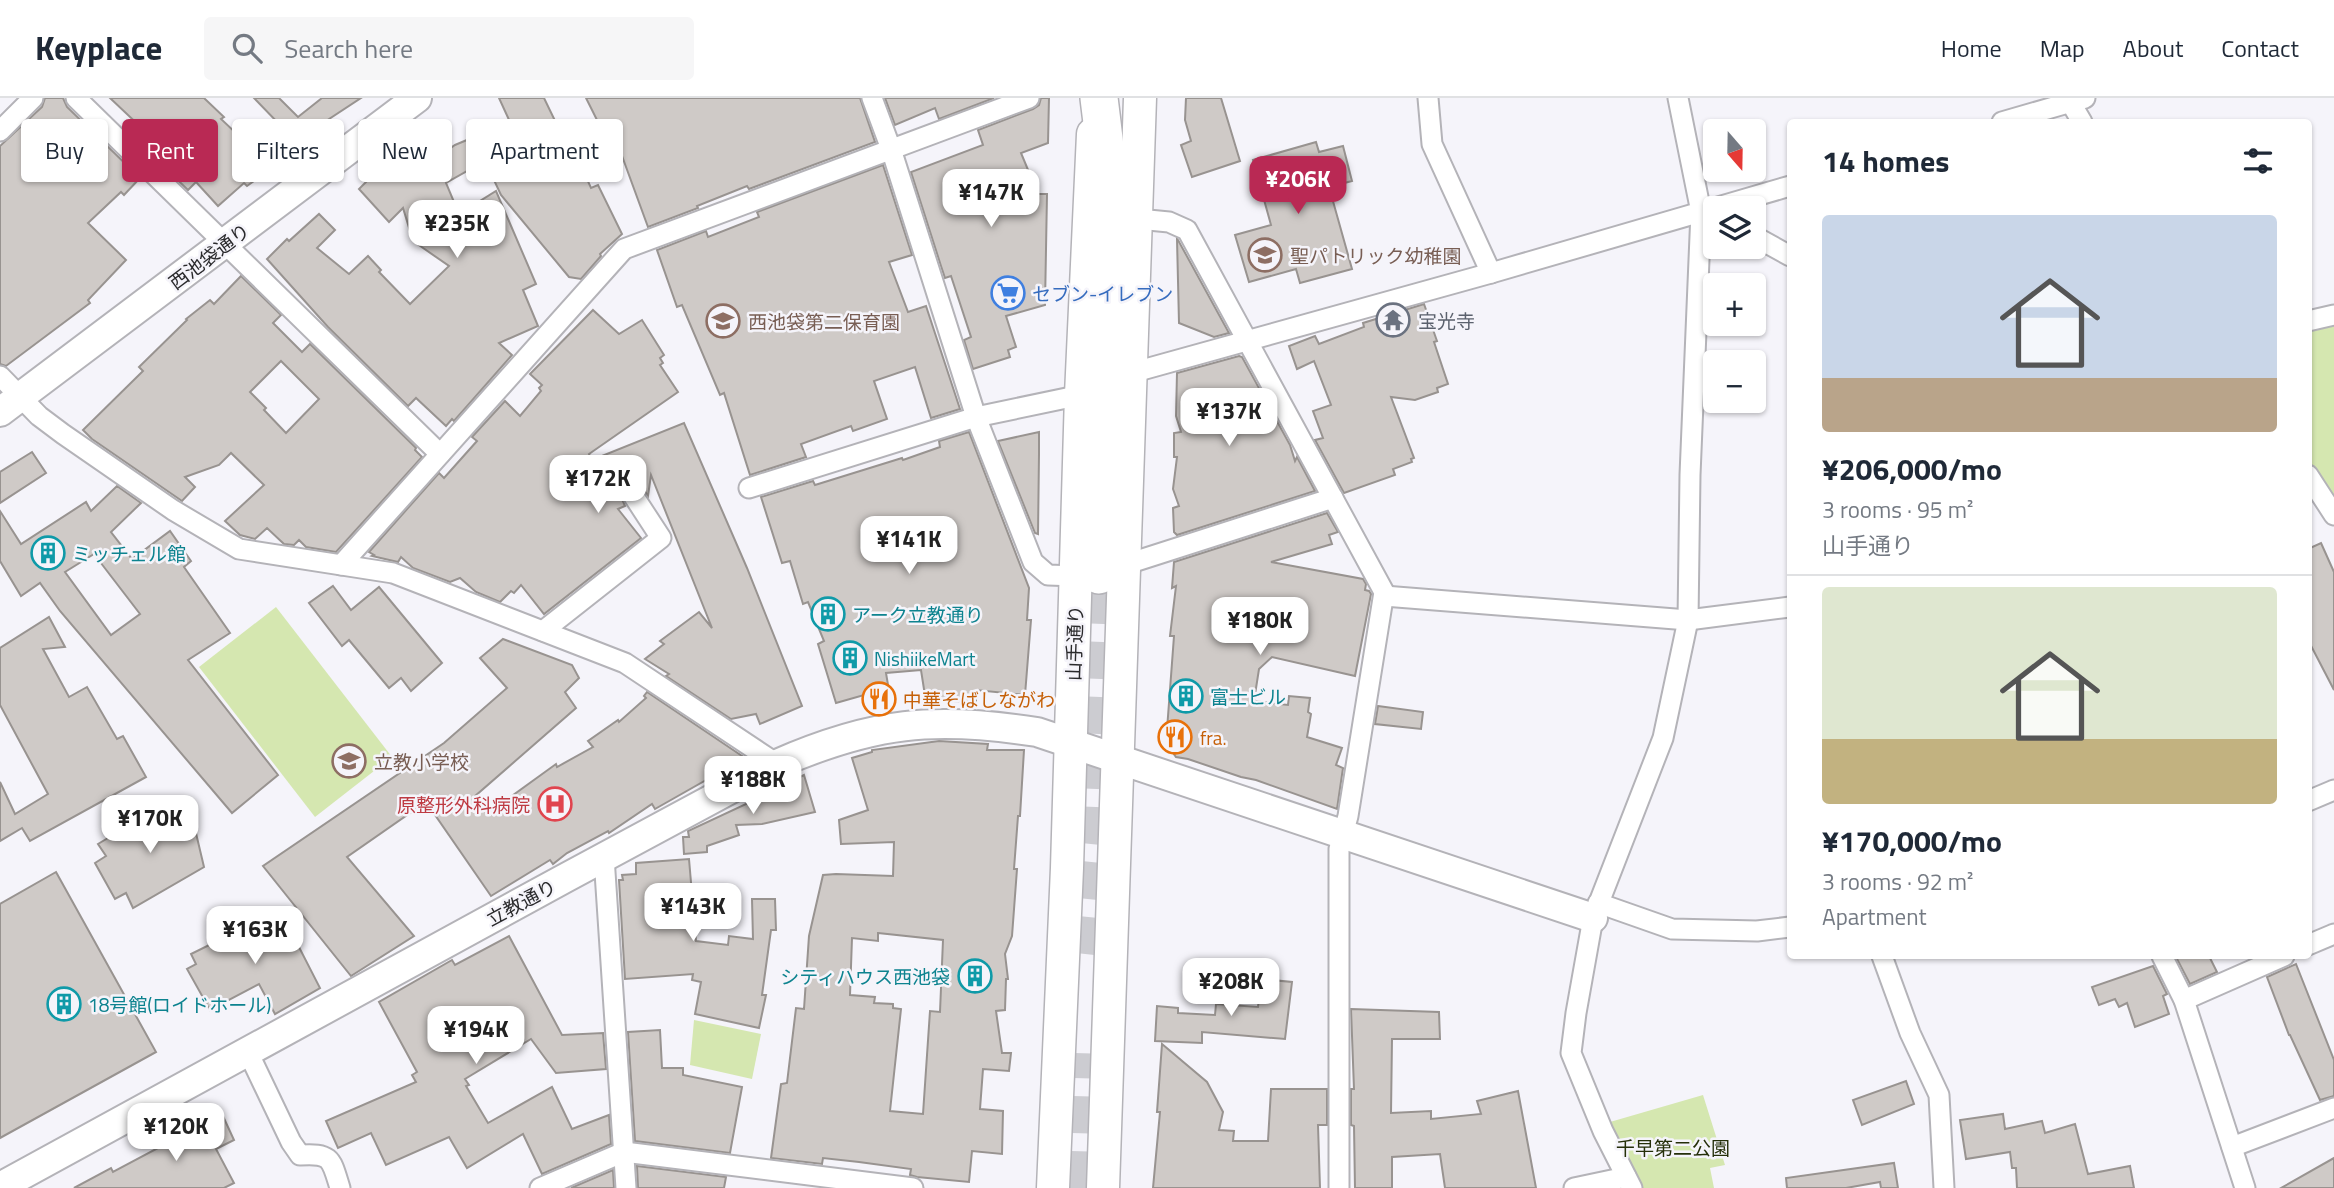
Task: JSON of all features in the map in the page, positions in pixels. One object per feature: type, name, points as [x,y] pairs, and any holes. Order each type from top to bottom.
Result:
[{"type":"highway","points":[[1097,98],[1114,212],[1100,572]]},
{"type":"main road","name":"山手通り","points":[[1097,98],[1088,216],[1081,395],[1119,760],[1103,1188]]},
{"type":"main road","name":"山手通り","points":[[1053,1188],[1071,744],[1131,373],[1140,98]]},
{"type":"main road","points":[[1067,868],[1115,873]]},
{"type":"street","points":[[0,131],[33,98]]},
{"type":"street","points":[[76,98],[440,454]]},
{"type":"street","points":[[872,98],[891,149],[976,418],[1033,562],[1048,575],[1100,572],[1333,498]]},
{"type":"street","points":[[341,565],[624,248],[1029,98]]},
{"type":"street","points":[[1428,98],[1432,144],[1491,273]]},
{"type":"street","points":[[1678,98],[1703,196]]},
{"type":"street","name":"西池袋通り","points":[[10,405],[225,245],[412,99]]},
{"type":"street","points":[[2011,119],[2074,99],[2081,119]]},
{"type":"street","points":[[1761,196],[1787,187]]},
{"type":"street","points":[[1131,373],[1703,215]]},
{"type":"street","points":[[1138,219],[1169,222],[1187,230],[1384,596],[1348,816],[1339,849],[1339,1188]]},
{"type":"street","points":[[1766,243],[1787,254]]},
{"type":"street","points":[[1574,1188],[1629,1183],[1603,1131],[1571,1054],[1595,911],[1663,738],[1688,620],[1690,475],[1705,259]]},
{"type":"street","points":[[2312,320],[2334,315]]},
{"type":"street","points":[[0,376],[10,405],[39,416],[173,510],[239,549],[393,573],[625,663],[777,764]]},
{"type":"street","points":[[749,488],[976,418],[1081,395]]},
{"type":"street","points":[[2312,481],[2334,515]]},
{"type":"street","points":[[543,631],[661,538],[631,492]]},
{"type":"street","points":[[1384,596],[1688,620],[1787,607]]},
{"type":"street","name":"立教通り","points":[[0,1187],[342,998],[777,764],[829,742],[876,730],[939,722],[991,725],[1037,732],[1342,834],[1595,911]]},
{"type":"street","points":[[2312,799],[2334,790]]},
{"type":"street","points":[[604,857],[626,1188]]},
{"type":"street","points":[[1595,911],[1672,929],[1757,931],[1787,927]]},
{"type":"street","points":[[2312,943],[2334,934]]},
{"type":"street","points":[[1883,959],[1910,1033],[1939,1095],[1944,1188]]},
{"type":"street","points":[[2164,959],[2184,1000],[2245,1188]]},
{"type":"street","points":[[2184,1000],[2277,959]]},
{"type":"street","points":[[248,1052],[291,1142],[300,1154],[321,1153],[332,1161],[340,1188]]},
{"type":"street","points":[[2232,1147],[2334,1108]]},
{"type":"street","points":[[540,1188],[624,1152],[913,1188]]},
{"type":"green space","points":[[2334,322],[2334,504],[2312,470],[2312,327]]},
{"type":"green space","points":[[276,607],[392,757],[315,817],[199,667]]},
{"type":"green space","points":[[694,1020],[761,1034],[752,1079],[690,1065]]},
{"type":"green space","name":"千早第二公園","points":[[1703,1095],[1725,1165],[1710,1168],[1714,1188],[1641,1188],[1610,1122]]},
{"type":"building","points":[[45,98],[63,98],[67,107],[79,119],[29,119],[42,107]]},
{"type":"building","points":[[110,98],[204,98],[224,117],[221,119],[232,129],[232,182],[253,182],[247,186],[244,183],[218,206],[196,182],[218,182],[218,119],[132,119]]},
{"type":"building","points":[[254,98],[279,98],[298,117],[322,98],[361,98],[329,119],[274,119]]},
{"type":"building","points":[[499,98],[544,98],[554,119],[509,119]]},
{"type":"building","points":[[586,98],[860,98],[875,142],[749,189],[747,186],[648,227],[623,159],[623,119],[596,119]]},
{"type":"building","points":[[885,98],[994,98],[939,119],[935,108],[895,125]]},
{"type":"building","points":[[1041,98],[1049,98],[1048,143],[1021,153],[1038,194],[1047,194],[1045,305],[1006,316],[1016,347],[1008,350],[1010,357],[973,369],[964,340],[971,337],[951,276],[945,278],[911,172],[983,145],[978,130],[1033,109],[1039,105]]},
{"type":"building","points":[[1186,98],[1221,98],[1240,161],[1192,177],[1181,145],[1191,141],[1185,120]]},
{"type":"building","points":[[21,126],[21,182],[108,182],[108,147],[122,160],[122,182],[136,182],[124,195],[121,192],[88,223],[126,260],[88,300],[90,303],[6,366],[0,364],[0,146]]},
{"type":"building","points":[[466,140],[466,172],[452,180],[452,147]]},
{"type":"building","points":[[1316,142],[1319,152],[1343,146],[1352,181],[1329,187],[1352,269],[1300,283],[1296,269],[1249,282],[1235,235],[1271,225],[1253,160]]},
{"type":"building","points":[[883,165],[912,255],[889,262],[908,312],[926,306],[960,409],[931,418],[915,367],[874,381],[887,419],[853,431],[851,426],[801,444],[806,457],[750,475],[724,393],[720,395],[682,305],[677,307],[657,250],[706,231],[708,237],[759,217],[757,212]]},
{"type":"building","points":[[180,182],[196,182],[188,190]]},
{"type":"building","points":[[366,182],[448,182],[459,214],[496,191],[536,284],[523,290],[538,326],[499,343],[512,355],[454,421],[452,419],[446,426],[416,398],[408,406],[328,327],[267,259],[319,214],[335,230],[317,248],[349,274],[368,256],[381,270],[379,272],[410,304],[449,266],[413,241],[403,208],[389,222],[359,189]]},
{"type":"building","points":[[495,182],[588,182],[591,188],[598,185],[622,234],[600,254],[581,279],[569,277],[501,195]]},
{"type":"building","points":[[1177,239],[1229,333],[1214,337],[1179,323]]},
{"type":"building","points":[[241,276],[281,315],[273,323],[302,352],[310,344],[422,457],[336,552],[306,547],[299,540],[294,545],[284,544],[267,528],[255,539],[240,535],[225,521],[264,485],[231,453],[219,465],[185,477],[195,487],[182,501],[83,430],[143,371],[139,367],[186,319],[210,300],[214,304]],"holes":[[[281,361],[319,399],[286,433],[250,392]]]},
{"type":"building","points":[[1424,304],[1448,384],[1437,388],[1438,392],[1415,400],[1391,397],[1414,458],[1411,459],[1412,462],[1393,469],[1395,475],[1344,493],[1315,440],[1323,438],[1313,411],[1331,405],[1314,361],[1297,369],[1289,346],[1315,336],[1319,344],[1364,327],[1363,323]]},
{"type":"building","points":[[593,310],[619,334],[642,320],[664,355],[660,358],[663,363],[660,365],[678,392],[589,454],[592,460],[684,423],[747,568],[802,706],[760,724],[756,714],[731,719],[645,659],[664,644],[660,641],[699,612],[712,628],[651,475],[648,496],[641,485],[631,480],[624,482],[619,492],[625,506],[618,509],[641,538],[544,614],[521,585],[500,602],[476,592],[460,578],[450,582],[413,568],[401,557],[398,562],[372,556],[374,555],[369,552],[439,473],[444,478],[477,441],[472,437],[505,401],[520,416],[541,391],[539,388],[542,385],[530,374]]},
{"type":"building","points":[[1242,357],[1290,445],[1295,461],[1297,457],[1315,491],[1177,535],[1174,532],[1173,508],[1179,506],[1173,489],[1177,457],[1174,457],[1174,433],[1181,432],[1176,416],[1177,373]]},
{"type":"building","points":[[969,432],[1029,588],[1027,620],[1031,620],[1025,695],[976,690],[976,702],[954,701],[954,697],[926,702],[921,670],[886,673],[891,703],[866,707],[864,695],[836,703],[818,644],[824,641],[808,602],[803,604],[790,561],[782,563],[761,497],[813,481],[815,485],[902,458],[903,460],[940,447],[939,441]]},
{"type":"building","points":[[1039,432],[1038,534],[1035,533],[998,441]]},
{"type":"building","points":[[32,452],[46,473],[0,503],[0,472]]},
{"type":"building","points":[[117,486],[141,503],[111,532],[132,559],[170,531],[191,561],[184,567],[230,633],[188,660],[278,775],[232,813],[60,611],[40,583],[21,596],[0,561],[0,511],[21,544],[86,502],[91,511]],"holes":[[[94,554],[140,614],[111,635],[65,572]]]},
{"type":"building","points":[[1327,513],[1338,532],[1329,535],[1332,544],[1271,562],[1363,579],[1365,590],[1371,594],[1355,676],[1272,657],[1259,669],[1254,701],[1288,705],[1289,696],[1310,698],[1308,712],[1311,714],[1307,737],[1342,748],[1336,765],[1343,768],[1337,809],[1256,780],[1176,757],[1166,743],[1174,636],[1170,636],[1176,586],[1172,588],[1174,562]]},
{"type":"building","points":[[2321,543],[2334,572],[2334,690],[2312,648],[2312,547]]},
{"type":"building","points":[[333,586],[351,610],[379,587],[442,663],[411,691],[401,678],[389,688],[349,640],[342,646],[309,603]]},
{"type":"building","points":[[49,617],[65,647],[43,649],[69,697],[87,687],[117,739],[123,736],[146,777],[30,841],[22,828],[0,841],[0,782],[15,814],[48,794],[0,705],[0,648]]},
{"type":"building","points":[[503,639],[572,665],[579,678],[565,692],[576,708],[474,797],[487,814],[556,764],[557,767],[593,747],[588,741],[618,720],[619,722],[646,698],[644,696],[647,692],[745,758],[719,776],[710,781],[708,779],[655,809],[652,804],[609,833],[608,831],[567,853],[553,864],[550,860],[491,896],[426,802],[347,857],[414,936],[351,976],[263,866],[444,743],[507,688],[480,658]]},
{"type":"building","points":[[1378,706],[1423,712],[1421,729],[1375,724]]},
{"type":"building","points":[[939,741],[988,744],[987,750],[1024,750],[1014,869],[1017,869],[1012,936],[1005,954],[1008,979],[1005,1010],[996,1011],[1002,1053],[1011,1053],[1009,1071],[983,1069],[980,1109],[1003,1111],[1002,1154],[972,1151],[969,1182],[917,1177],[910,1175],[911,1169],[859,1162],[823,1158],[822,1164],[771,1158],[781,1084],[787,1083],[796,1008],[804,1009],[809,936],[823,875],[893,876],[894,842],[841,844],[839,820],[868,810],[852,758],[872,750]],"holes":[[[878,933],[943,940],[940,1012],[930,1011],[923,1114],[890,1111],[901,1009],[893,1008],[893,1004],[874,1003],[875,997],[850,995],[852,938],[878,941]]]},
{"type":"building","points":[[804,775],[815,812],[762,824],[736,825],[739,835],[707,846],[707,852],[684,854],[683,837],[689,837],[688,831],[787,787],[785,779],[792,781]]},
{"type":"building","points":[[168,802],[195,829],[204,867],[133,908],[126,893],[115,899],[95,863],[106,856],[98,844]]},
{"type":"building","points":[[689,859],[696,941],[728,945],[729,936],[753,939],[752,899],[775,899],[776,930],[771,930],[762,995],[766,995],[759,1028],[695,1014],[701,982],[692,980],[693,974],[625,979],[619,880],[623,880],[622,875],[636,874],[636,863]]},
{"type":"building","name":"18号館(ロイドホール)","points":[[56,872],[156,1052],[0,1138],[0,904]]},
{"type":"building","points":[[280,910],[320,988],[275,1014],[259,984],[210,1010],[187,969],[196,964],[191,954]]},
{"type":"building","points":[[509,936],[562,1035],[603,1033],[606,1069],[556,1073],[531,1039],[465,1079],[469,1085],[466,1086],[488,1123],[552,1087],[572,1129],[609,1115],[611,1144],[542,1174],[523,1134],[467,1168],[449,1137],[386,1165],[371,1133],[338,1148],[326,1121],[416,1082],[412,1075],[417,1072],[379,1002],[452,960],[455,965]]},
{"type":"building","points":[[2177,959],[2210,959],[2217,972],[2190,984]]},
{"type":"building","points":[[2296,964],[2334,1060],[2334,1096],[2320,1100],[2289,1035],[2267,977]]},
{"type":"building","points":[[2153,966],[2167,994],[2163,996],[2169,1014],[2135,1027],[2127,1003],[2119,1007],[2115,999],[2099,1005],[2092,987]]},
{"type":"building","points":[[1261,979],[1292,982],[1285,1039],[1202,1032],[1202,1043],[1155,1041],[1157,1006],[1178,1008],[1178,1013],[1215,1015],[1216,1004],[1258,1007]]},
{"type":"building","points":[[1351,1009],[1439,1012],[1440,1039],[1392,1039],[1391,1113],[1431,1111],[1431,1119],[1481,1114],[1477,1101],[1518,1091],[1536,1188],[1445,1188],[1440,1154],[1392,1157],[1392,1188],[1355,1188],[1354,1126],[1351,1125],[1351,1089],[1354,1089]]},
{"type":"building","points":[[660,1030],[662,1068],[683,1068],[683,1075],[742,1087],[730,1153],[635,1141],[628,1032]]},
{"type":"building","points":[[1162,1044],[1207,1082],[1223,1112],[1219,1130],[1234,1131],[1233,1141],[1268,1141],[1271,1089],[1327,1089],[1327,1125],[1318,1125],[1320,1188],[1153,1188],[1160,1112],[1157,1112]]},
{"type":"building","points":[[1906,1081],[1914,1104],[1862,1125],[1853,1100]]},
{"type":"building","points":[[222,1114],[234,1140],[216,1149],[234,1183],[224,1188],[74,1188],[111,1168],[113,1172]]},
{"type":"building","points":[[2003,1114],[2005,1129],[2042,1121],[2045,1133],[2075,1124],[2088,1174],[2130,1166],[2134,1188],[2017,1188],[2016,1168],[2012,1168],[2010,1152],[1966,1159],[1960,1120]]},
{"type":"building","points":[[2334,1158],[2334,1188],[2281,1188]]},
{"type":"building","points":[[1894,1163],[1898,1188],[1881,1188],[1880,1182],[1846,1188],[1787,1188],[1786,1178]]},
{"type":"building","points":[[637,1166],[726,1177],[724,1188],[638,1188]]},
{"type":"building","points":[[613,1170],[614,1188],[571,1188]]},
{"type":"tunnel","points":[[1076,953],[1089,826],[1099,575]]},
{"type":"tunnel","points":[[1070,1188],[1074,1053]]},
{"type":"place","name":"聖パトリック幼稚園","points":[[1265,255]]},
{"type":"place","name":"セブン-イレブン","points":[[1008,293]]},
{"type":"place","name":"宝光寺","points":[[1393,320]]},
{"type":"place","name":"西池袋第二保育園","points":[[723,321]]},
{"type":"place","name":"ミッチェル館","points":[[48,553]]},
{"type":"place","name":"アーク立教通り","points":[[828,614]]},
{"type":"place","name":"NishiikeMart","points":[[850,658]]},
{"type":"place","name":"富士ビル","points":[[1186,696]]},
{"type":"place","name":"中華そばしながわ","points":[[879,699]]},
{"type":"place","name":"fra.","points":[[1175,737]]},
{"type":"place","name":"立教小学校","points":[[349,761]]},
{"type":"place","name":"原整形外科病院","points":[[555,804]]},
{"type":"place","name":"シティハウス西池袋","points":[[975,976]]},
{"type":"place","name":"18号館(ロイドホール)","points":[[64,1004]]}]
